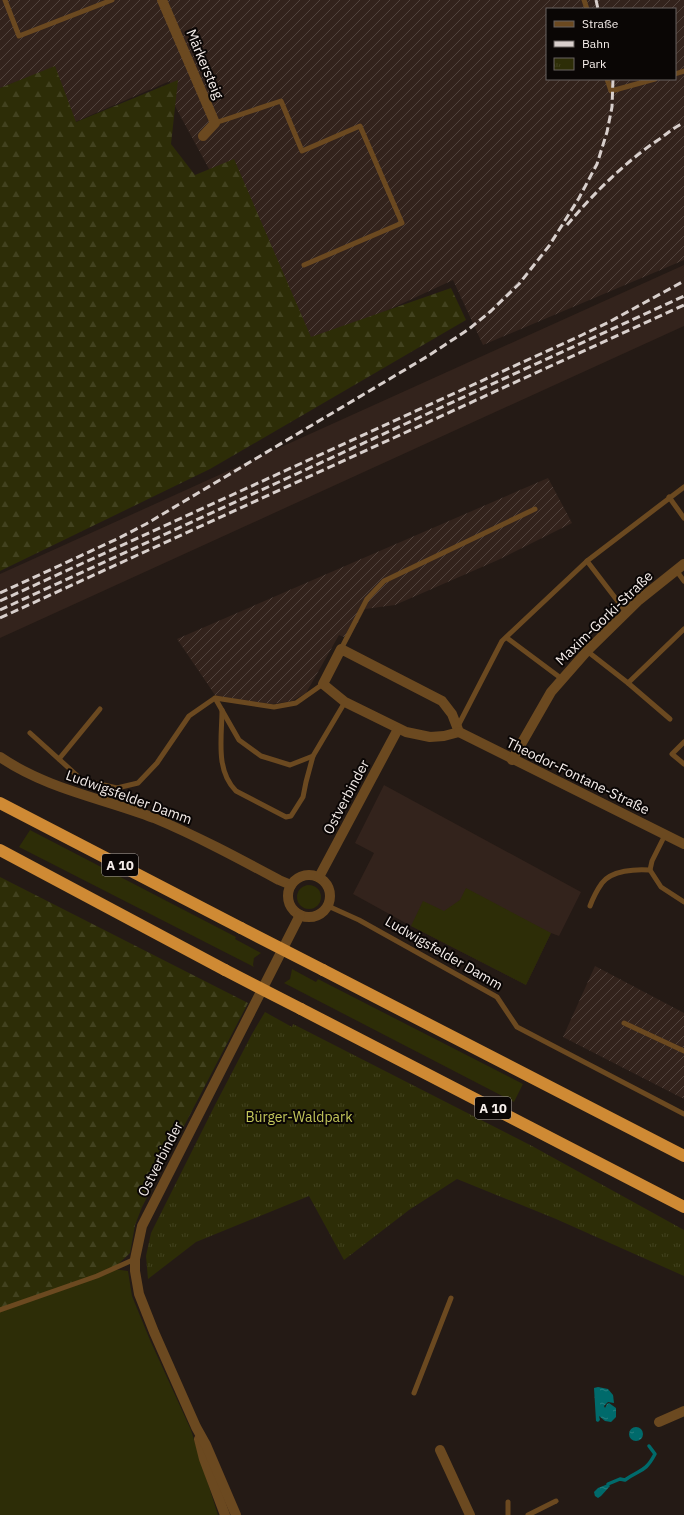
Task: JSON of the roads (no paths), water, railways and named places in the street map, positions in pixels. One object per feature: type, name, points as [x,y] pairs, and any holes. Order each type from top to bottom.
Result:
[{"type":"highway","name":"A 10","points":[[0,803],[684,1156]]},
{"type":"highway","name":"A 10","points":[[0,850],[225,970],[684,1207]]},
{"type":"street","name":"Märkersteig","points":[[162,0],[215,124]]},
{"type":"street","points":[[203,136],[215,124]]},
{"type":"street","name":"Maxim-Gorki-Straße","points":[[512,760],[551,692],[562,679],[587,651],[626,612],[680,567]]},
{"type":"street","points":[[341,648],[442,701],[452,714],[458,729],[444,736],[430,737],[413,734],[398,729],[345,702],[322,684],[341,648]]},
{"type":"street","name":"Ostverbinder","points":[[319,877],[398,729]]},
{"type":"street","name":"Theodor-Fontane-Straße","points":[[458,729],[512,760],[684,844]]},
{"type":"street","name":"Ludwigsfelder Damm","points":[[0,757],[22,770],[62,788],[154,818],[190,834],[279,880],[292,885]]},
{"type":"street","points":[[306,875],[319,877],[327,884],[329,890],[330,900],[328,906],[324,912],[318,915],[311,917],[300,915],[295,911],[289,902],[289,891],[292,885],[299,878],[306,875]]},
{"type":"street","name":"Ostverbinder","points":[[236,1515],[206,1445],[196,1427],[154,1332],[139,1294],[135,1259],[142,1226],[300,915]]},
{"type":"street","points":[[659,1422],[684,1411]]},
{"type":"street","name":"Ostverbinder","points":[[196,1427],[204,1460],[225,1515]]},
{"type":"street","points":[[440,1450],[470,1515]]},
{"type":"lane","points":[[5,0],[19,36],[112,0]]},
{"type":"lane","points":[[607,80],[610,91],[651,80]]},
{"type":"lane","points":[[215,124],[281,100],[302,151],[360,126],[402,222],[304,265]]},
{"type":"lane","points":[[458,729],[502,641],[586,561],[684,487]]},
{"type":"lane","points":[[669,497],[684,518]]},
{"type":"lane","points":[[341,648],[367,599],[384,582],[535,509]]},
{"type":"lane","points":[[586,561],[626,612]]},
{"type":"lane","points":[[680,567],[684,581]]},
{"type":"lane","points":[[628,683],[684,629]]},
{"type":"lane","points":[[506,638],[562,679]]},
{"type":"lane","points":[[587,651],[628,683],[670,719]]},
{"type":"lane","points":[[30,733],[82,780],[117,788],[138,783],[157,763],[189,716],[215,698],[274,707],[296,703],[322,684]]},
{"type":"lane","points":[[215,698],[239,740],[261,756],[290,764],[313,756]]},
{"type":"lane","points":[[222,710],[222,766],[230,784],[236,791],[286,817],[291,816],[303,797],[313,756],[345,702]]},
{"type":"lane","points":[[59,760],[100,709]]},
{"type":"lane","points":[[684,742],[672,754],[684,764]]},
{"type":"lane","points":[[665,835],[652,861],[650,870],[661,887],[684,902]]},
{"type":"lane","points":[[590,906],[603,882],[620,872],[636,869],[650,870]]},
{"type":"lane","name":"Ludwigsfelder Damm","points":[[328,906],[359,920],[497,997],[517,1027],[684,1114]]},
{"type":"lane","points":[[624,1023],[684,1051]]},
{"type":"lane","points":[[0,1310],[97,1276],[135,1259]]},
{"type":"lane","points":[[414,1393],[450,1298]]},
{"type":"lane","points":[[528,1515],[556,1500]]},
{"type":"lane","points":[[508,1502],[508,1515]]},
{"type":"water","points":[[598,1387],[608,1389],[613,1395],[614,1403],[608,1402],[604,1406],[605,1408],[609,1403],[616,1408],[616,1417],[611,1422],[605,1421],[599,1416],[600,1420],[598,1422],[596,1421],[594,1388]]},
{"type":"water","points":[[636,1427],[641,1429],[643,1434],[641,1439],[636,1441],[631,1439],[629,1434],[631,1429]]},
{"type":"water","points":[[608,1484],[610,1486],[601,1496],[598,1498],[595,1496],[594,1492],[598,1488]]},
{"type":"waterway","points":[[608,1484],[620,1479],[625,1480],[645,1468],[655,1454],[649,1446]]},
{"type":"railway","points":[[596,0],[598,8]]},
{"type":"railway","points":[[0,593],[146,524],[428,356],[469,329],[491,311],[519,284],[549,246],[579,198],[597,164],[607,132],[612,107],[613,80]]},
{"type":"railway","points":[[567,225],[588,201],[633,158],[684,123]]},
{"type":"railway","points":[[0,601],[582,335],[684,281]]},
{"type":"railway","points":[[0,610],[684,296]]},
{"type":"railway","points":[[0,618],[684,305]]},
{"type":"park label","name":"Bürger-Waldpark","points":[[299,1117]]}]
